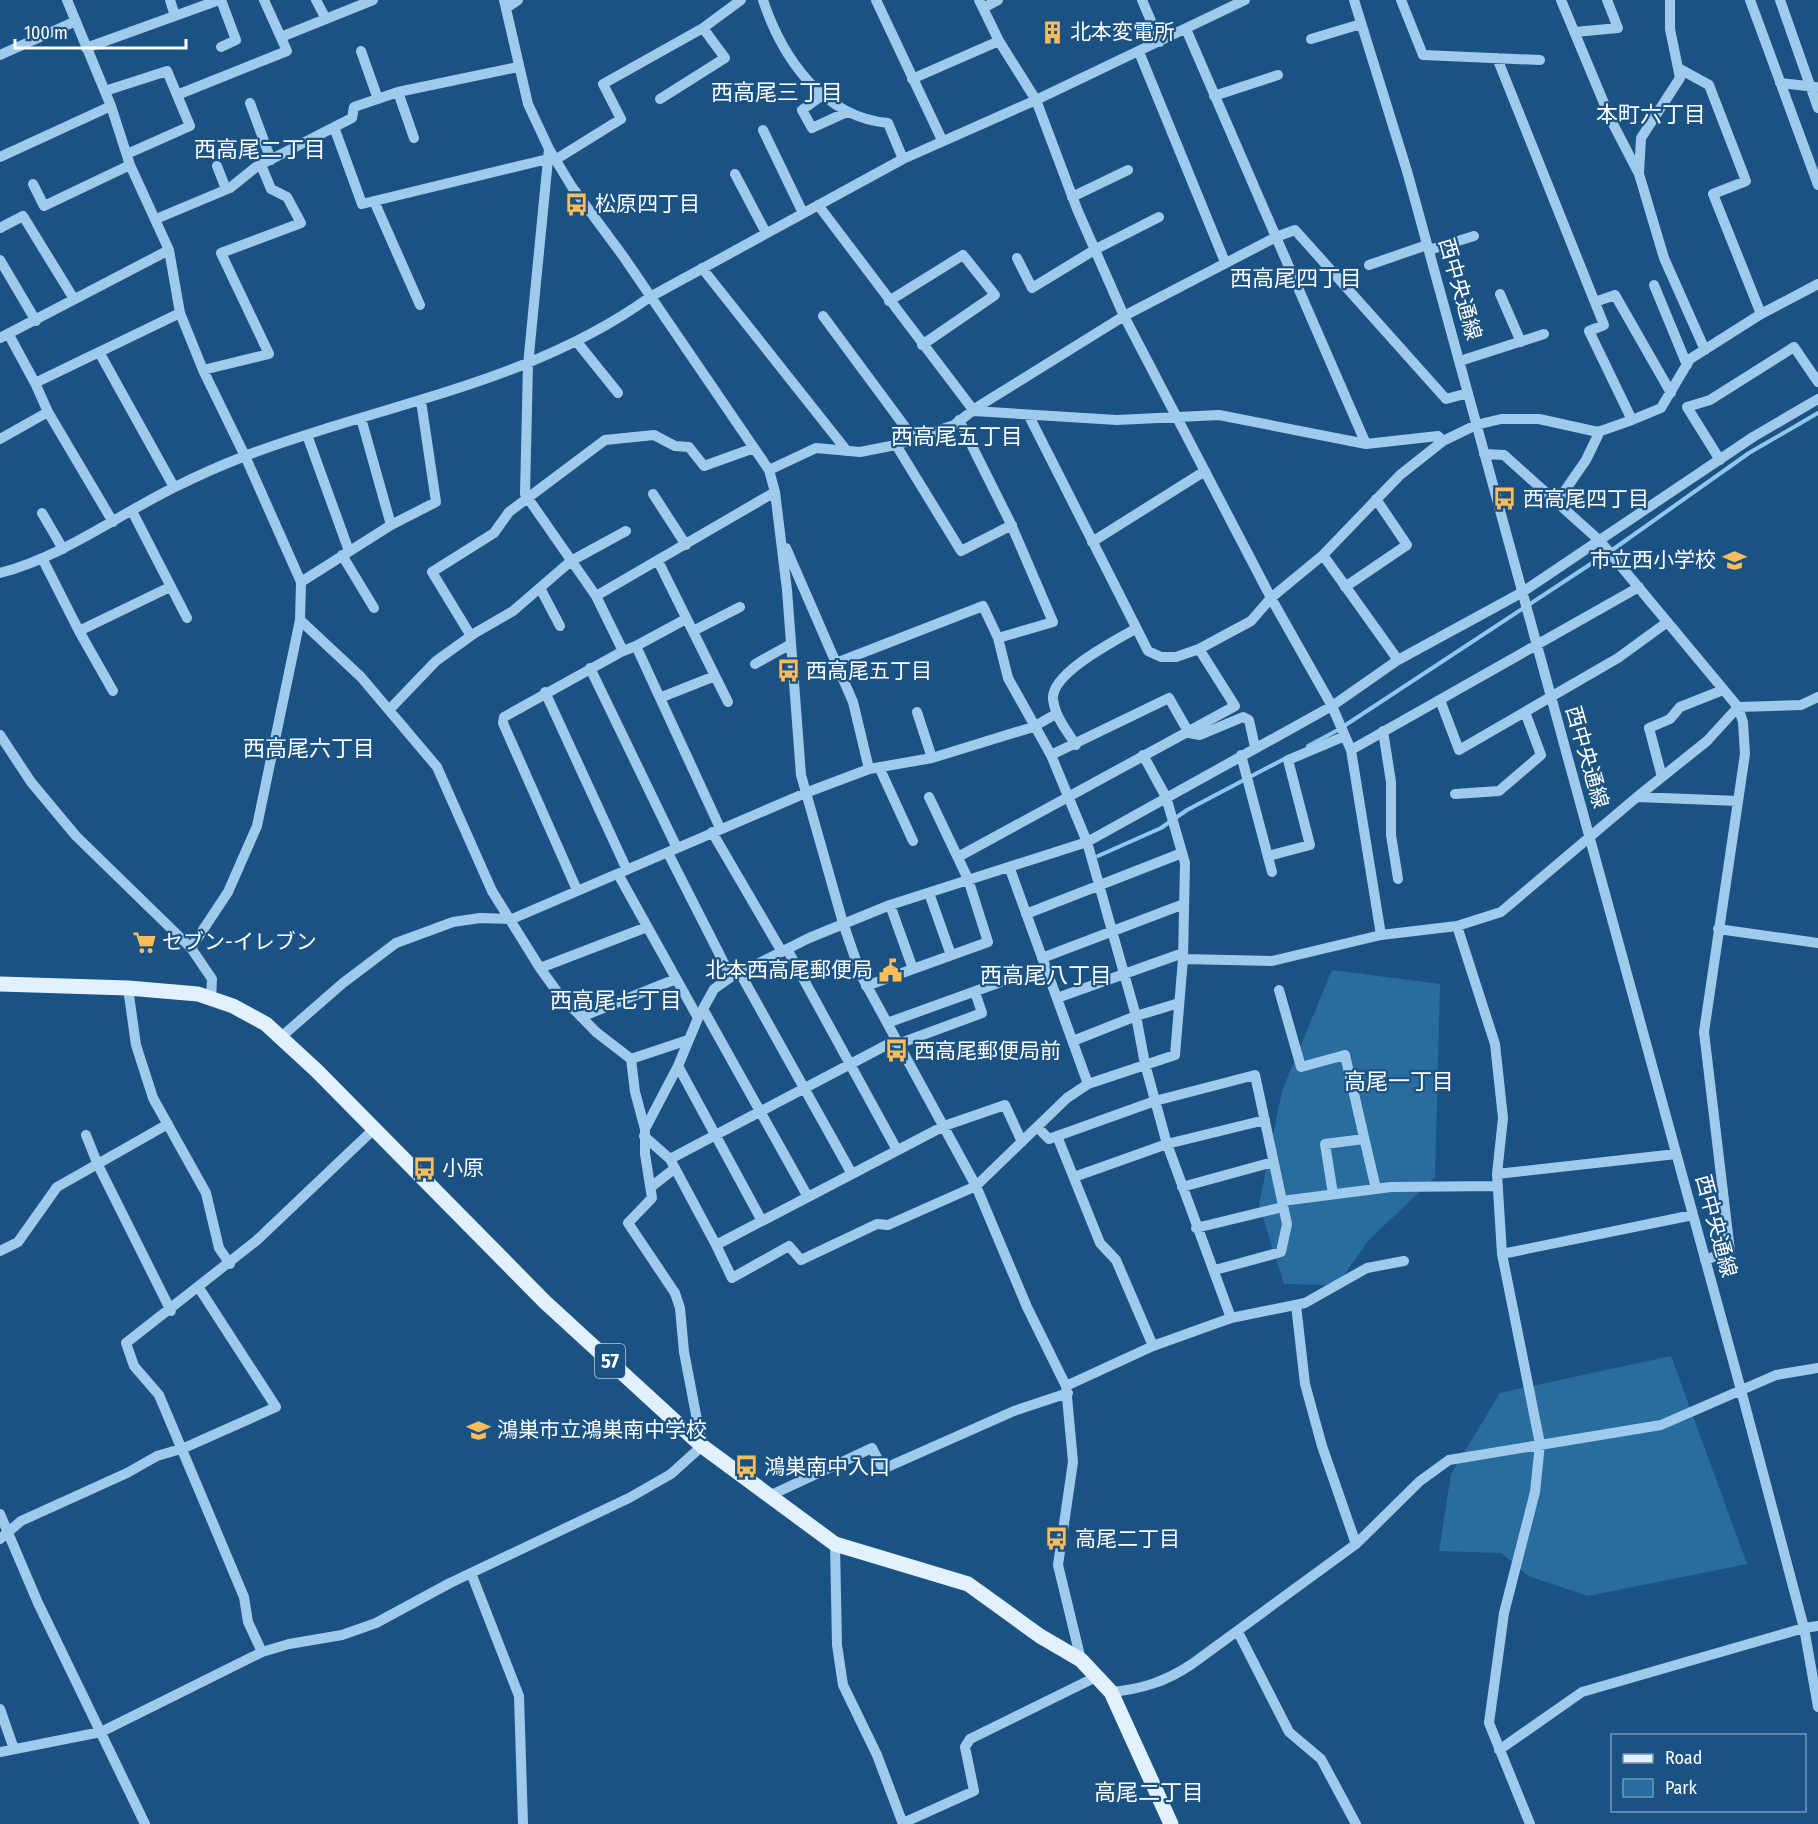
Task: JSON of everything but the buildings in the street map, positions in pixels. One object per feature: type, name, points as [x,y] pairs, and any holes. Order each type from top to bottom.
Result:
[{"type":"main road","name":"57","points":[[0,984],[128,988],[198,994],[233,1006],[257,1019],[281,1038],[374,1129],[545,1302],[702,1446],[835,1544],[968,1584],[1040,1636],[1081,1660],[1110,1692],[1170,1824]]},
{"type":"street","points":[[67,0],[111,106],[128,160],[169,250],[180,313],[203,370],[245,456],[301,582],[300,620],[257,826],[228,892],[191,948]]},
{"type":"street","points":[[170,0],[175,16]]},
{"type":"street","points":[[86,48],[220,0],[236,40],[221,47]]},
{"type":"street","points":[[177,95],[288,51],[264,0]]},
{"type":"street","points":[[316,0],[326,19]]},
{"type":"street","points":[[281,37],[371,0]]},
{"type":"street","points":[[518,0],[505,4],[518,67],[528,104],[543,131],[551,156],[769,470],[775,492],[780,535],[801,775],[808,792],[843,923],[866,986],[976,1186],[1027,1307],[1067,1390],[1072,1462],[1058,1565],[1081,1660]]},
{"type":"street","points":[[334,127],[362,204],[551,156],[621,119],[603,84],[703,28],[741,0]]},
{"type":"street","points":[[762,0],[773,30],[791,61],[808,82],[856,117],[888,123],[903,159]]},
{"type":"street","points":[[876,0],[942,140]]},
{"type":"street","points":[[998,0],[981,4],[999,41],[1036,100],[1072,197],[1124,316],[1271,598],[1332,705],[1351,750],[1381,935]]},
{"type":"street","points":[[1142,0],[1160,42]]},
{"type":"street","points":[[0,573],[44,560],[174,487],[245,456],[528,365],[578,342],[650,297],[903,159],[1036,100],[1245,0]]},
{"type":"street","name":"西中央通線","points":[[1354,0],[1460,361],[1521,593],[1741,1390],[1804,1628],[1818,1707]]},
{"type":"street","points":[[1401,0],[1423,55],[1540,60]]},
{"type":"street","points":[[1562,0],[1611,120],[1639,174],[1664,258],[1705,350]]},
{"type":"street","points":[[1575,32],[1618,27],[1607,0]]},
{"type":"street","points":[[1639,174],[1641,138],[1680,78],[1670,29],[1670,0]]},
{"type":"street","points":[[1750,0],[1818,185]]},
{"type":"street","points":[[1780,0],[1814,87],[1818,108]]},
{"type":"street","points":[[0,55],[75,21]]},
{"type":"street","points":[[1311,39],[1361,24]]},
{"type":"street","points":[[660,99],[725,58],[703,28]]},
{"type":"street","points":[[1186,29],[1366,444]]},
{"type":"street","points":[[912,79],[999,41]]},
{"type":"street","points":[[361,51],[378,99]]},
{"type":"street","points":[[1139,52],[1225,262]]},
{"type":"street","points":[[1497,58],[1604,325],[1589,331],[1632,420]]},
{"type":"street","points":[[156,219],[226,189],[266,162],[352,118],[354,107],[398,92],[518,67]]},
{"type":"street","points":[[1678,68],[1709,85],[1746,181],[1713,194],[1761,314]]},
{"type":"street","points":[[33,184],[44,206],[190,126],[167,71],[105,92]]},
{"type":"street","points":[[1214,96],[1278,75]]},
{"type":"street","points":[[1780,83],[1814,87]]},
{"type":"street","points":[[398,92],[414,138]]},
{"type":"street","points":[[824,94],[802,110],[812,128],[847,111]]},
{"type":"street","points":[[203,370],[269,354],[221,253],[301,223],[287,197],[271,189],[250,103]]},
{"type":"street","points":[[0,157],[111,106]]},
{"type":"street","points":[[763,130],[803,213]]},
{"type":"street","points":[[551,156],[528,365],[525,494],[596,596],[623,651]]},
{"type":"street","points":[[217,166],[226,189]]},
{"type":"street","points":[[1072,197],[1128,170]]},
{"type":"street","points":[[735,174],[766,233]]},
{"type":"street","points":[[374,201],[420,305]]},
{"type":"street","points":[[818,205],[974,411],[1117,420],[1219,415],[1366,444],[1438,436],[1443,441]]},
{"type":"street","points":[[0,228],[22,216],[74,299]]},
{"type":"street","points":[[1017,258],[1032,288],[1096,249],[1159,216]]},
{"type":"street","points":[[769,470],[816,448],[860,452],[896,445],[954,425],[1124,316],[1225,262],[1295,230],[1446,399],[1468,393]]},
{"type":"street","points":[[1368,265],[1474,236]]},
{"type":"street","points":[[113,522],[48,412],[35,384],[5,337],[169,250]]},
{"type":"street","points":[[889,301],[963,255],[995,295],[922,345]]},
{"type":"street","points":[[0,260],[36,321]]},
{"type":"street","points":[[702,268],[847,451]]},
{"type":"street","points":[[1654,285],[1687,365]]},
{"type":"street","points":[[1029,416],[1148,651],[1161,657],[1176,657],[1198,649],[1251,621],[1271,598],[1323,555],[1376,498],[1443,441],[1476,424],[1501,419],[1539,419],[1600,431],[1661,408],[1690,359],[1761,314],[1817,286]]},
{"type":"street","points":[[1500,294],[1521,342]]},
{"type":"street","points":[[1595,302],[1615,295],[1671,393]]},
{"type":"street","points":[[35,384],[180,313]]},
{"type":"street","points":[[823,316],[914,439]]},
{"type":"street","points":[[1460,361],[1544,334]]},
{"type":"street","points":[[578,342],[618,393]]},
{"type":"street","points":[[1720,460],[1687,407],[1710,400],[1794,347],[1818,382]]},
{"type":"street","points":[[99,352],[174,487]]},
{"type":"street","points":[[644,1133],[714,989],[736,975],[843,923],[890,905],[968,879],[1010,869],[1087,842],[1332,705],[1398,660],[1521,593],[1720,460],[1818,399]]},
{"type":"street","points":[[301,582],[391,525],[436,502],[421,401]]},
{"type":"street","points":[[0,439],[48,412]]},
{"type":"street","points":[[361,418],[391,525]]},
{"type":"street","points":[[959,420],[1012,525],[1053,622],[998,638]]},
{"type":"street","points":[[1557,502],[1586,460],[1600,431]]},
{"type":"street","points":[[308,435],[345,553],[374,608]]},
{"type":"street","points":[[471,636],[432,572],[494,533],[509,512],[605,440],[654,435],[675,446],[689,447],[704,466],[754,448]]},
{"type":"street","points":[[896,445],[961,551],[1012,525]]},
{"type":"street","points":[[1484,454],[1504,455],[1600,541],[1738,707],[1743,722],[1745,754],[1704,1032],[1730,1251],[1705,1260]]},
{"type":"street","points":[[1092,542],[1205,471]]},
{"type":"street","points":[[596,596],[775,492]]},
{"type":"street","points":[[653,494],[686,544]]},
{"type":"street","points":[[1346,587],[1407,545],[1376,498]]},
{"type":"street","points":[[132,511],[187,618]]},
{"type":"street","points":[[42,513],[63,549]]},
{"type":"street","points":[[388,710],[436,661],[471,636],[513,611],[571,561],[626,531]]},
{"type":"street","points":[[780,535],[854,702],[874,768],[913,841]]},
{"type":"street","points":[[1323,555],[1398,660]]},
{"type":"street","points":[[44,560],[79,631],[113,691]]},
{"type":"street","points":[[658,561],[728,702]]},
{"type":"street","points":[[79,631],[170,586]]},
{"type":"street","points":[[1351,750],[1639,587]]},
{"type":"street","points":[[540,588],[560,626]]},
{"type":"street","points":[[836,663],[983,606],[998,638],[1008,678],[1033,727],[1051,755],[1087,842],[1136,1016],[1145,1064],[1167,1144],[1231,1318]]},
{"type":"street","points":[[693,631],[740,607]]},
{"type":"street","points":[[577,890],[503,723],[507,713],[686,619]]},
{"type":"street","points":[[0,1752],[101,1732],[262,1652],[289,1644],[342,1635],[376,1623],[471,1573],[629,1498],[671,1474],[702,1446],[684,1352],[680,1308],[675,1293],[628,1223],[652,1198],[631,1059],[596,1032],[581,1017],[540,968],[512,919],[492,891],[437,767],[328,644],[300,620]]},
{"type":"street","points":[[1440,700],[1459,750],[1618,658],[1666,623]]},
{"type":"street","points":[[1076,745],[1056,714],[1053,697],[1056,687],[1071,669],[1135,629]]},
{"type":"street","points":[[755,664],[791,644]]},
{"type":"street","points":[[636,646],[662,698],[716,830],[897,1150]]},
{"type":"street","points":[[958,857],[1235,706],[1198,649]]},
{"type":"street","points":[[590,668],[672,850],[736,975],[852,1174]]},
{"type":"street","points":[[662,698],[715,676]]},
{"type":"street","points":[[1662,777],[1649,728],[1670,719],[1680,707],[1723,690]]},
{"type":"street","points":[[545,692],[647,927],[808,1197]]},
{"type":"street","points":[[1057,998],[1183,956],[1272,961],[1381,935],[1457,926],[1501,912],[1636,797],[1707,741],[1738,707],[1801,705],[1818,697]]},
{"type":"street","points":[[1051,755],[1076,745],[1097,732],[1169,698],[1188,731],[1194,736],[1243,717],[1249,720],[1255,747]]},
{"type":"street","points":[[917,712],[932,758]]},
{"type":"street","points":[[1455,794],[1499,791],[1541,754],[1525,712]]},
{"type":"street","points":[[281,1038],[343,983],[396,943],[453,922],[480,918],[512,919],[808,792],[874,768],[932,758],[1033,727],[1056,714]]},
{"type":"street","points":[[1383,731],[1391,782],[1391,835],[1398,879]]},
{"type":"street","points":[[0,735],[31,782],[76,836],[191,948],[212,979],[211,999]]},
{"type":"street","points":[[1268,856],[1310,845],[1288,760],[1345,736]]},
{"type":"street","points":[[644,1133],[672,1164],[732,1278],[789,1246],[801,1260],[877,1224],[888,1225],[976,1186],[1067,1098],[1088,1084],[1175,1055],[1183,956],[1185,863],[1166,797],[1143,755]]},
{"type":"street","points":[[1241,755],[1272,872]]},
{"type":"street","points":[[866,986],[988,942],[968,879],[929,796]]},
{"type":"street","points":[[1636,797],[1738,801]]},
{"type":"street","points":[[1026,914],[1182,853]]},
{"type":"street","points":[[1010,869],[1088,1084]]},
{"type":"street","points":[[928,893],[951,955]]},
{"type":"street","points":[[1042,958],[1184,904]]},
{"type":"street","points":[[890,905],[913,969]]},
{"type":"street","points":[[1457,926],[1495,1044],[1503,1118],[1497,1180],[1502,1254],[1540,1444],[1535,1492],[1502,1624],[1489,1723],[1530,1824]]},
{"type":"street","points":[[540,968],[647,927]]},
{"type":"street","points":[[1719,929],[1818,943]]},
{"type":"street","points":[[581,1017],[676,979]]},
{"type":"street","points":[[887,1023],[1009,979]]},
{"type":"street","points":[[128,988],[136,1045],[153,1098],[206,1193],[219,1248],[230,1264]]},
{"type":"street","points":[[1278,990],[1301,1067],[1345,1055],[1376,1189]]},
{"type":"street","points":[[651,1187],[672,1164],[760,1113],[897,1042],[982,1013],[975,992]]},
{"type":"street","points":[[1073,1041],[1136,1016],[1179,1003]]},
{"type":"street","points":[[631,1059],[688,1040]]},
{"type":"street","points":[[678,1066],[762,1221]]},
{"type":"street","points":[[1037,1127],[1049,1138],[1155,1101],[1255,1075],[1287,1224],[1281,1252],[1215,1270]]},
{"type":"street","points":[[716,1245],[944,1126],[1005,1105],[1022,1142]]},
{"type":"street","points":[[1074,1177],[1167,1144],[1265,1120]]},
{"type":"street","points":[[0,1251],[18,1242],[57,1187],[98,1166],[168,1124]]},
{"type":"street","points":[[262,1652],[248,1622],[244,1597],[184,1448],[159,1395],[134,1366],[126,1343],[230,1264],[374,1129]]},
{"type":"street","points":[[86,1135],[98,1166],[171,1311]]},
{"type":"street","points":[[1057,1136],[1100,1243],[1116,1260],[1153,1346]]},
{"type":"street","points":[[1333,1194],[1324,1144],[1364,1139]]},
{"type":"street","points":[[1196,1228],[1282,1204],[1333,1194],[1497,1180],[1676,1154]]},
{"type":"street","points":[[1182,1186],[1273,1162]]},
{"type":"street","points":[[1502,1254],[1693,1215]]},
{"type":"street","points":[[769,1496],[872,1448],[883,1469],[1067,1390],[1153,1346],[1231,1318],[1305,1303],[1367,1268],[1404,1261]]},
{"type":"street","points":[[4,1536],[21,1521],[118,1478],[157,1456],[184,1448],[276,1407],[199,1288]]},
{"type":"street","points":[[1296,1305],[1305,1384],[1322,1446],[1356,1544]]},
{"type":"street","points":[[1110,1692],[1142,1689],[1171,1677],[1238,1632],[1356,1544],[1420,1481],[1449,1460],[1661,1425],[1776,1375],[1818,1368]]},
{"type":"street","points":[[0,1514],[4,1536],[145,1824]]},
{"type":"street","points":[[835,1544],[837,1645],[843,1685],[877,1755],[901,1822],[974,1791],[965,1747],[970,1739],[1096,1677]]},
{"type":"street","points":[[471,1573],[519,1696],[523,1824]]},
{"type":"street","points":[[1499,1750],[1582,1692],[1804,1628],[1818,1626]]},
{"type":"street","points":[[1238,1632],[1289,1732],[1321,1759],[1356,1824]]},
{"type":"street","points":[[0,1709],[14,1749]]},
{"type":"green space","points":[[1332,970],[1440,984],[1435,1177],[1368,1241],[1337,1285],[1284,1284],[1259,1205],[1282,1091]]},
{"type":"green space","points":[[1671,1356],[1747,1564],[1588,1596],[1528,1576],[1501,1553],[1439,1551],[1451,1474],[1500,1393]]},
{"type":"waterway","points":[[1308,746],[1338,730],[1615,548],[1749,453],[1818,413]]},
{"type":"waterway","points":[[1098,856],[1161,828],[1187,810],[1286,758]]},
{"type":"place","name":"北本変電所","points":[[1052,32]]},
{"type":"place","name":"松原四丁目","points":[[577,204]]},
{"type":"place","name":"西高尾四丁目","points":[[1505,499]]},
{"type":"place","name":"市立西小学校","points":[[1734,560]]},
{"type":"place","name":"西高尾五丁目","points":[[788,671]]},
{"type":"place","name":"セブン-イレブン","points":[[144,942]]},
{"type":"place","name":"北本西高尾郵便局","points":[[891,970]]},
{"type":"place","name":"西高尾郵便局前","points":[[896,1051]]},
{"type":"place","name":"小原","points":[[424,1168]]},
{"type":"place","name":"鴻巣市立鴻巣南中学校","points":[[479,1430]]},
{"type":"place","name":"鴻巣南中入口","points":[[746,1467]]},
{"type":"place","name":"高尾二丁目","points":[[1057,1539]]},
{"type":"district","name":"西高尾三丁目","points":[[777,92]]},
{"type":"district","name":"本町六丁目","points":[[1651,114]]},
{"type":"district","name":"西高尾二丁目","points":[[260,149]]},
{"type":"district","name":"西高尾四丁目","points":[[1296,278]]},
{"type":"district","name":"西高尾五丁目","points":[[957,436]]},
{"type":"district","name":"西高尾六丁目","points":[[309,748]]},
{"type":"district","name":"西高尾八丁目","points":[[1046,975]]},
{"type":"district","name":"西高尾七丁目","points":[[616,1000]]},
{"type":"district","name":"高尾一丁目","points":[[1399,1081]]},
{"type":"district","name":"高尾二丁目","points":[[1149,1792]]}]
